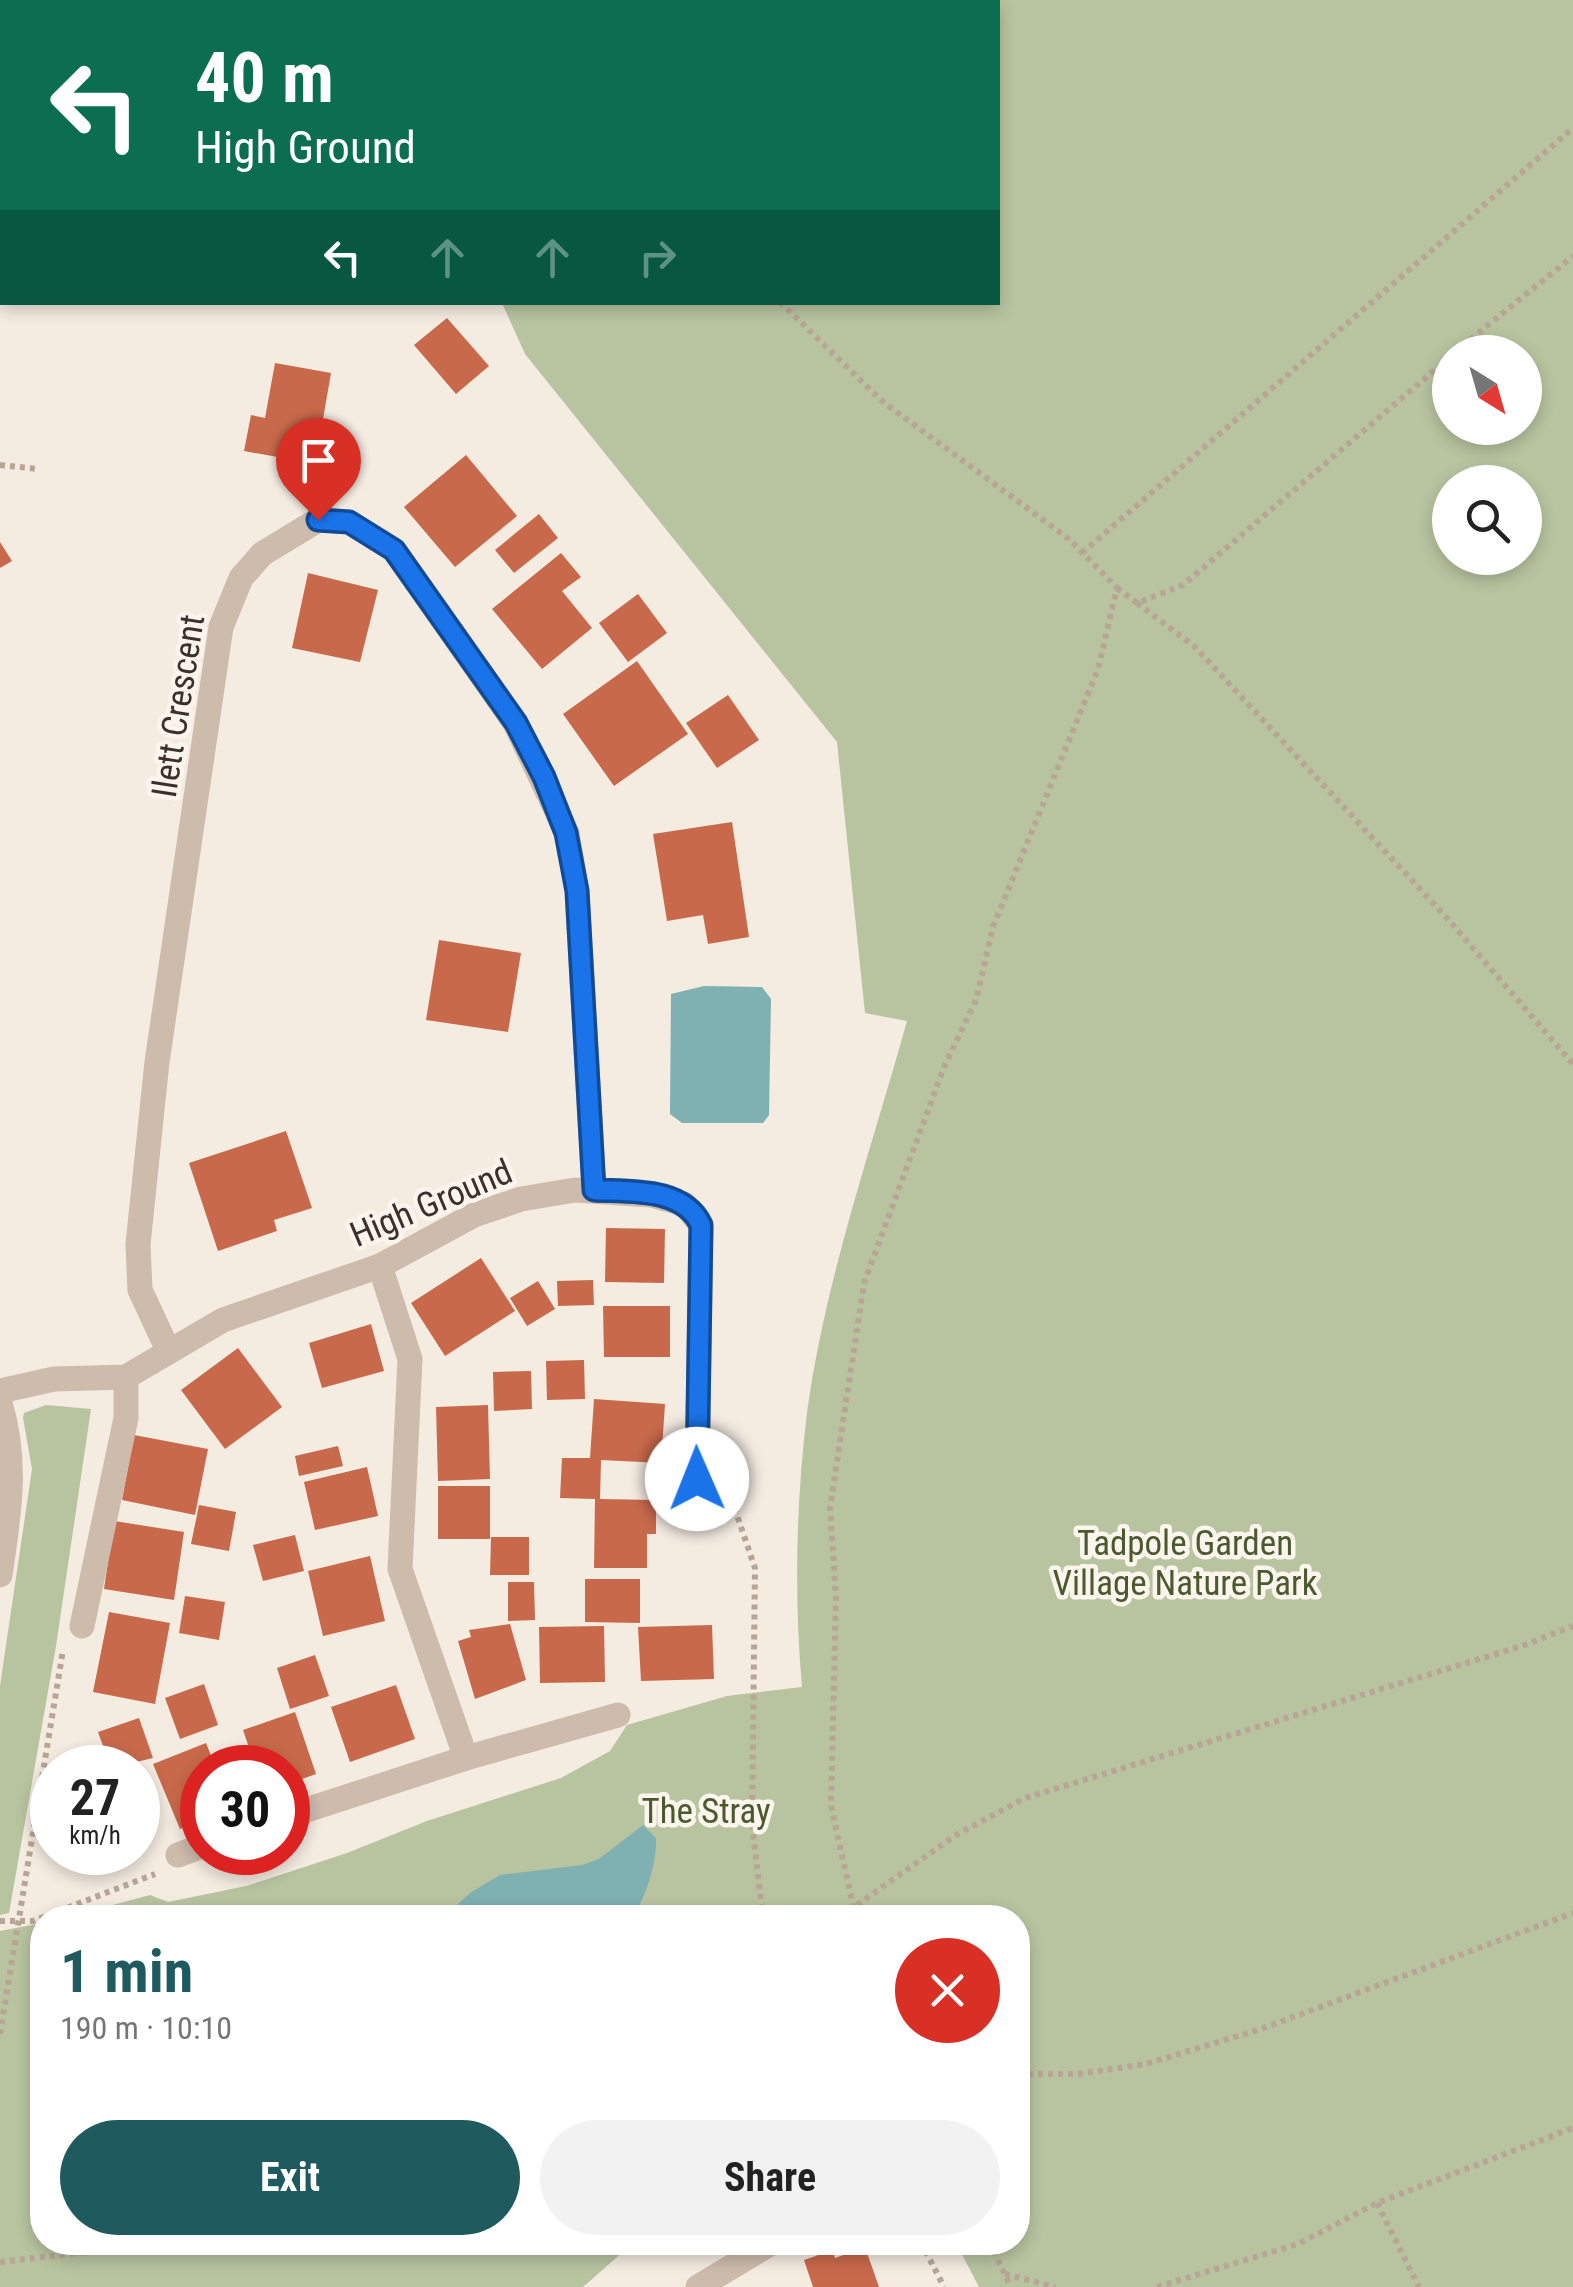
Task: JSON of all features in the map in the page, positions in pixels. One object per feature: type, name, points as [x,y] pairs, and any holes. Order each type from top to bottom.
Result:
[{"type":"street","name":"Ilett Crescent","points":[[168,1350],[140,1290],[138,1244],[157,1062],[221,627],[241,578],[262,554],[318,520],[349,522],[394,550],[516,723],[544,777],[566,833],[577,891],[594,1190]]},
{"type":"street","name":"High Ground","points":[[126,1378],[168,1350],[241,1312],[380,1266],[496,1206],[548,1193],[594,1190],[672,1199],[695,1213],[701,1225],[710,1477]]},
{"type":"street","points":[[380,1266],[410,1359],[400,1569],[466,1758]]},
{"type":"street","points":[[0,1391],[54,1379],[126,1378],[126,1418],[82,1626]]},
{"type":"street","points":[[0,1403],[14,1466],[0,1574]]},
{"type":"street","points":[[310,1809],[466,1758],[618,1715]]},
{"type":"street","points":[[698,2287],[751,2255]]},
{"type":"path","points":[[1082,552],[1573,128]]},
{"type":"path","points":[[1477,335],[1573,256]]},
{"type":"path","points":[[783,305],[882,400],[1082,552],[1116,588],[1195,647],[1447,918],[1573,1064]]},
{"type":"path","points":[[1137,603],[1184,585],[1432,373]]},
{"type":"path","points":[[0,465],[38,469]]},
{"type":"path","points":[[854,1905],[832,1806],[836,1597],[830,1508],[864,1283],[944,1067],[976,1000],[994,927],[1098,668],[1116,588]]},
{"type":"path","points":[[710,1477],[756,1568],[752,1851],[760,1905]]},
{"type":"path","points":[[857,1905],[956,1836],[1025,1798],[1504,1652],[1573,1626]]},
{"type":"path","points":[[0,2034],[63,1647]]},
{"type":"path","points":[[74,1905],[180,1864],[178,1855]]},
{"type":"path","points":[[1030,2074],[1078,2074],[1146,2064],[1260,2029],[1573,1913]]},
{"type":"path","points":[[0,1921],[30,1921]]},
{"type":"path","points":[[1157,2287],[1298,2244],[1377,2203],[1573,2128]]},
{"type":"path","points":[[1377,2203],[1419,2287]]},
{"type":"path","points":[[0,2262],[60,2255]]},
{"type":"path","points":[[928,2255],[944,2287]]},
{"type":"path","points":[[996,2255],[1011,2287]]},
{"type":"path","points":[[1005,2274],[1055,2287]]},
{"type":"green space","name":"Tadpole Garden Village Nature Park","points":[[1000,0],[1573,0],[1573,2287],[979,2287],[962,2255],[1030,2255],[1030,1905],[113,1905],[150,1895],[168,1902],[280,1875],[310,1875],[310,1865],[427,1821],[561,1778],[610,1751],[627,1725],[727,1696],[802,1687],[797,1550],[807,1413],[837,1265],[907,1021],[865,1013],[837,742],[525,354],[503,305],[1000,305]]},
{"type":"green space","points":[[46,1405],[91,1409],[39,1745],[30,1745],[30,1794],[9,1913],[0,1915],[0,1686],[32,1469],[24,1413]]},
{"type":"green space","points":[[30,1925],[30,2255],[619,2255],[583,2287],[0,2287],[0,1931]]},
{"type":"water","points":[[704,986],[762,987],[771,999],[769,1115],[763,1123],[682,1123],[670,1114],[671,994]]},
{"type":"water","points":[[643,1825],[656,1838],[650,1879],[639,1905],[457,1905],[500,1875],[582,1865],[599,1859]]},
{"type":"building","points":[[447,318],[489,366],[456,394],[414,345]]},
{"type":"building","points":[[275,363],[331,373],[322,425],[341,429],[333,467],[244,451],[251,415],[265,418]]},
{"type":"building","points":[[466,455],[517,516],[455,567],[404,507]]},
{"type":"building","points":[[539,514],[558,538],[514,573],[495,550]]},
{"type":"building","points":[[0,542],[12,561],[0,568]]},
{"type":"building","points":[[561,553],[581,577],[562,591],[592,628],[542,669],[492,609]]},
{"type":"building","points":[[308,573],[378,590],[360,662],[292,648]]},
{"type":"building","points":[[638,594],[667,633],[628,662],[599,623]]},
{"type":"building","points":[[637,661],[688,734],[614,786],[563,714]]},
{"type":"building","points":[[728,695],[759,740],[717,768],[686,723]]},
{"type":"building","points":[[732,822],[749,937],[708,944],[703,915],[667,921],[653,834]]},
{"type":"building","points":[[439,940],[521,953],[508,1032],[426,1020]]},
{"type":"building","points":[[286,1131],[312,1208],[274,1220],[277,1231],[218,1251],[189,1163]]},
{"type":"building","points":[[606,1228],[665,1229],[664,1283],[605,1282]]},
{"type":"building","points":[[481,1258],[515,1311],[445,1356],[411,1303]]},
{"type":"building","points":[[593,1280],[594,1305],[558,1306],[557,1281]]},
{"type":"building","points":[[538,1281],[555,1309],[527,1326],[510,1298]]},
{"type":"building","points":[[603,1306],[670,1306],[670,1357],[604,1357]]},
{"type":"building","points":[[371,1324],[384,1371],[322,1388],[309,1343]]},
{"type":"building","points":[[238,1348],[282,1407],[225,1449],[181,1390]]},
{"type":"building","points":[[584,1360],[585,1399],[547,1400],[546,1361]]},
{"type":"building","points":[[531,1371],[532,1409],[494,1411],[493,1372]]},
{"type":"building","points":[[594,1399],[665,1404],[661,1463],[601,1460],[600,1499],[656,1500],[656,1534],[647,1534],[647,1568],[594,1568],[595,1499],[560,1498],[562,1458],[590,1458]]},
{"type":"building","points":[[488,1405],[490,1479],[438,1481],[436,1407]]},
{"type":"building","points":[[134,1435],[208,1449],[195,1515],[122,1500]]},
{"type":"building","points":[[338,1446],[343,1466],[299,1476],[295,1456]]},
{"type":"building","points":[[367,1467],[378,1516],[315,1530],[304,1482]]},
{"type":"building","points":[[438,1486],[490,1486],[490,1539],[438,1539]]},
{"type":"building","points":[[199,1505],[236,1512],[229,1551],[191,1544]]},
{"type":"building","points":[[114,1521],[184,1532],[174,1600],[104,1589]]},
{"type":"building","points":[[295,1535],[304,1571],[263,1581],[253,1545]]},
{"type":"building","points":[[491,1537],[529,1537],[529,1575],[490,1575]]},
{"type":"building","points":[[370,1556],[385,1621],[323,1636],[308,1571]]},
{"type":"building","points":[[585,1579],[640,1579],[640,1623],[585,1622]]},
{"type":"building","points":[[508,1582],[534,1582],[535,1620],[508,1621]]},
{"type":"building","points":[[185,1596],[225,1602],[219,1640],[179,1633]]},
{"type":"building","points":[[109,1612],[170,1623],[155,1704],[93,1692]]},
{"type":"building","points":[[510,1624],[526,1680],[475,1699],[458,1641],[471,1637],[469,1630]]},
{"type":"building","points":[[712,1625],[714,1679],[641,1681],[638,1627]]},
{"type":"building","points":[[604,1626],[605,1682],[540,1683],[539,1627]]},
{"type":"building","points":[[315,1655],[329,1696],[290,1709],[277,1668]]},
{"type":"building","points":[[204,1684],[218,1725],[180,1739],[165,1698]]},
{"type":"building","points":[[396,1685],[415,1739],[350,1762],[331,1707]]},
{"type":"building","points":[[295,1712],[306,1745],[248,1745],[243,1730]]},
{"type":"building","points":[[139,1718],[148,1745],[103,1745],[98,1732]]},
{"type":"building","points":[[180,1753],[180,1829],[160,1781],[160,1761]]},
{"type":"building","points":[[818,2255],[868,2255],[879,2287],[813,2287],[804,2260]]},
{"type":"route","points":[[318,520],[349,522],[394,550],[516,723],[544,777],[566,833],[577,891],[594,1190],[672,1199],[695,1213],[701,1225],[697,1479]]},
{"type":"park label","name":"The Stray","points":[[706,1811]]}]
